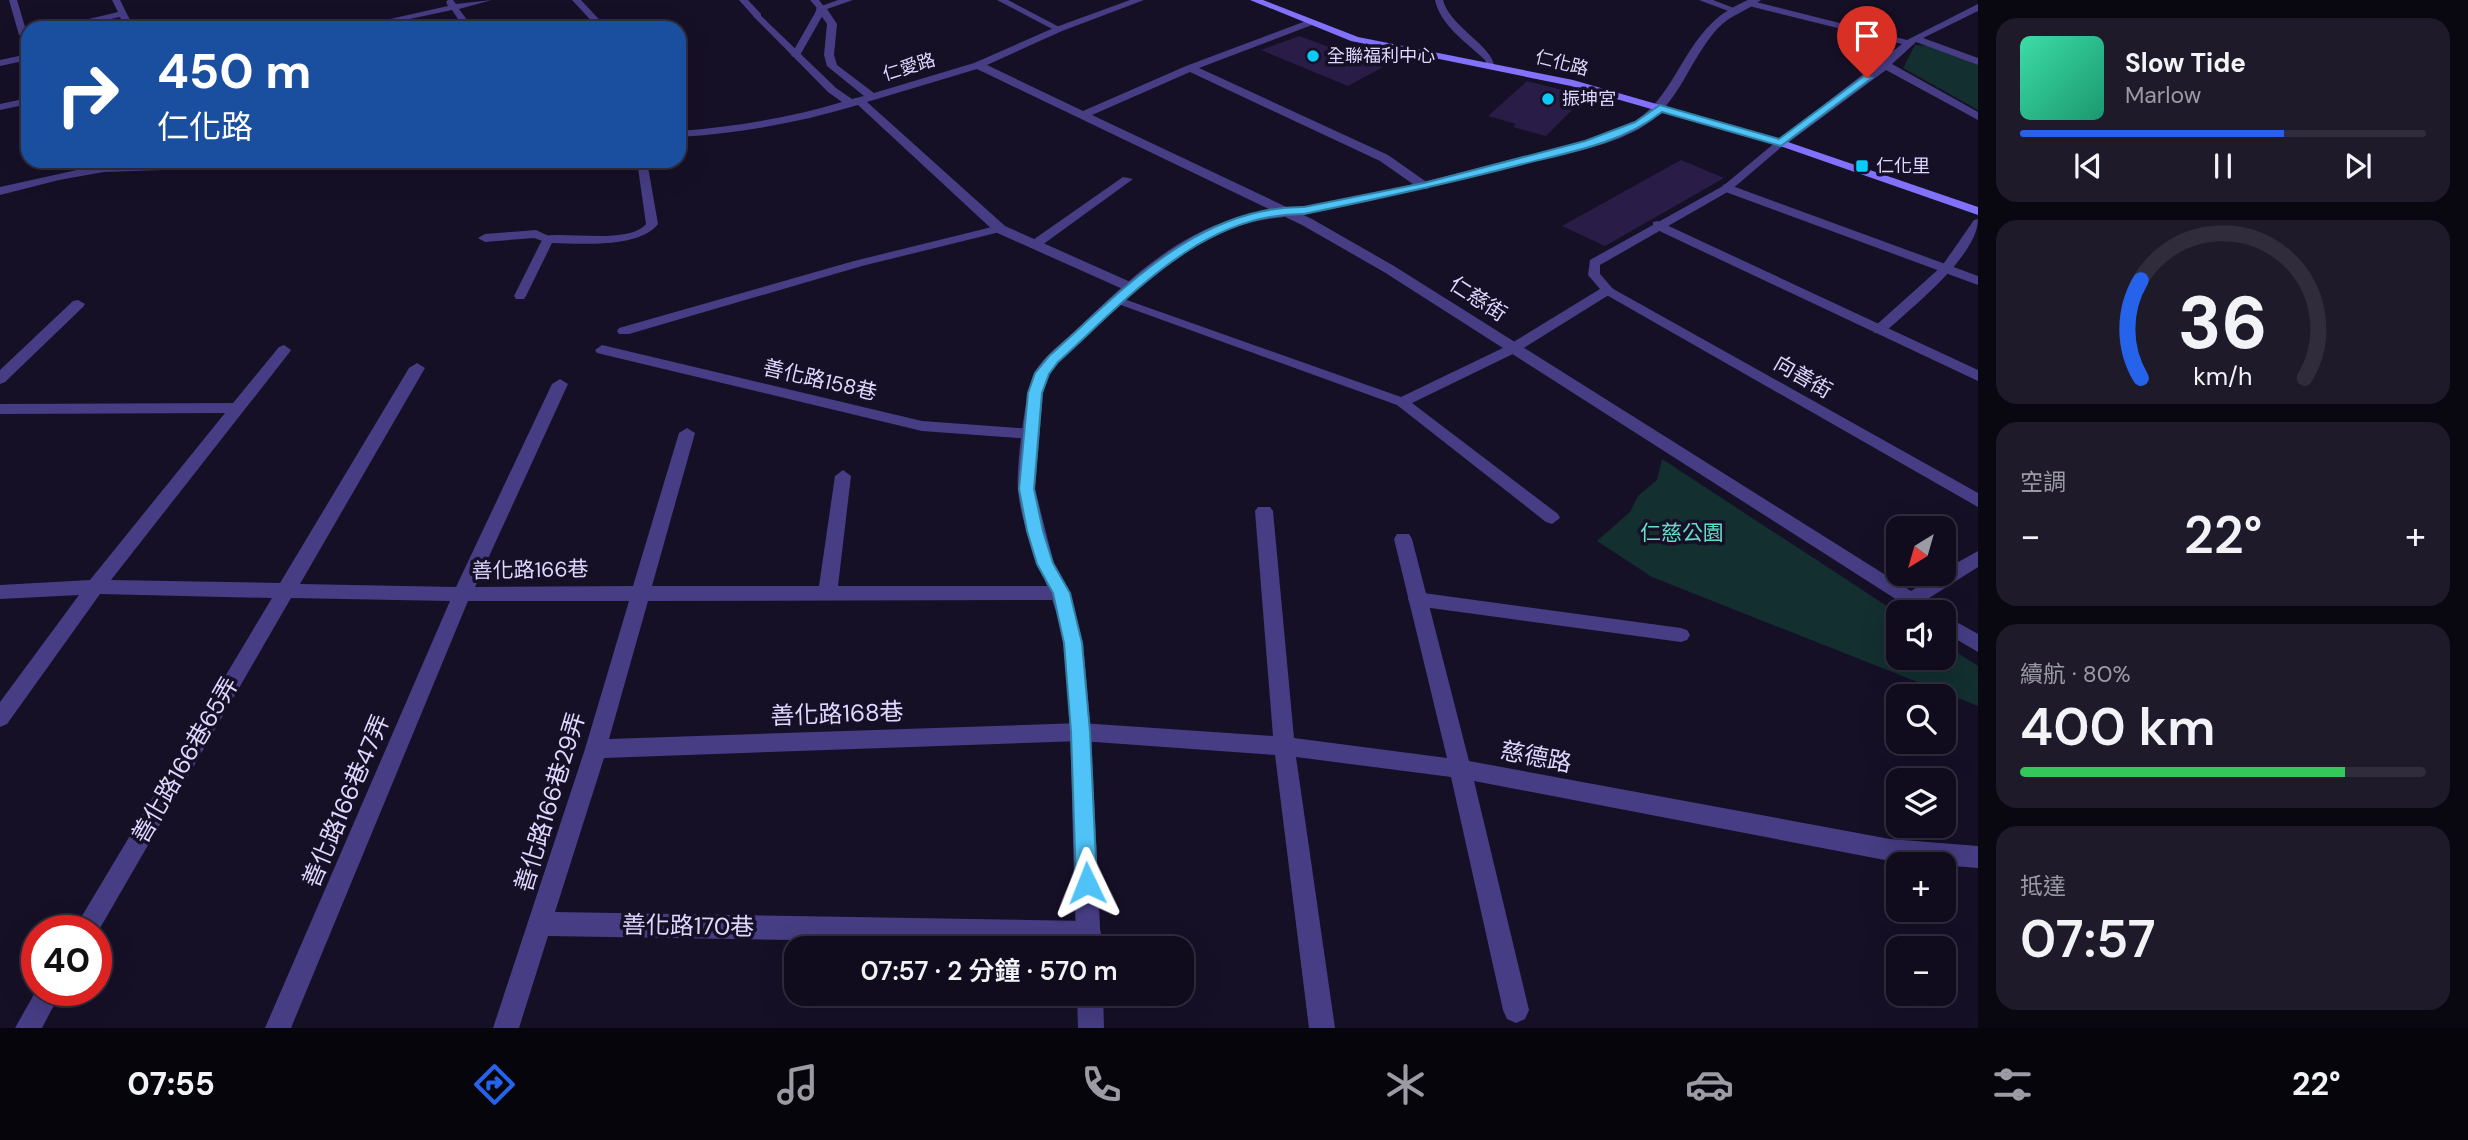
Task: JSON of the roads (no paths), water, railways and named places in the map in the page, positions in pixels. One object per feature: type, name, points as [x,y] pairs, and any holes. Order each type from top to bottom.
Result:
[{"type":"main road","name":"仁化路","points":[[1255,0],[1355,39],[1402,51],[1491,65],[1573,83],[1781,143],[1978,211]]},
{"type":"street","points":[[848,0],[817,4],[832,24],[829,55],[832,66],[861,100],[1000,229],[1130,287]]},
{"type":"street","name":"仁愛路","points":[[686,134],[735,130],[806,117],[978,65],[1059,29],[1139,0]]},
{"type":"street","points":[[1704,0],[1734,10]]},
{"type":"street","points":[[1089,936],[1081,732],[1073,643],[1062,593],[1045,564],[1026,489],[1035,393],[1042,373],[1130,287],[1172,255],[1241,220],[1285,211],[1304,211],[1424,186],[1611,137],[1639,124],[1660,108],[1676,88],[1703,39],[1734,10],[1752,1],[1912,41],[1978,62]]},
{"type":"street","points":[[1781,143],[1885,65],[1912,41],[1978,7]]},
{"type":"street","points":[[758,16],[832,90],[861,100]]},
{"type":"street","points":[[1081,116],[1190,68],[1309,23]]},
{"type":"street","name":"仁慈街","points":[[978,65],[1285,211],[1389,269],[1912,600]]},
{"type":"street","points":[[1885,65],[1978,117]]},
{"type":"street","points":[[1190,68],[1384,158],[1424,186]]},
{"type":"street","points":[[0,191],[104,168]]},
{"type":"street","points":[[1727,188],[1978,281]]},
{"type":"street","points":[[1658,225],[1978,376]]},
{"type":"street","points":[[485,238],[536,234],[548,239]]},
{"type":"street","name":"向善街","points":[[1608,290],[1978,501]]},
{"type":"street","points":[[0,379],[78,304]]},
{"type":"street","points":[[0,718],[95,587],[284,350]]},
{"type":"street","name":"善化路158巷","points":[[602,350],[922,426],[1032,434]]},
{"type":"street","name":"善化路166巷65弄","points":[[94,915],[417,368]]},
{"type":"street","name":"善化路166巷47弄","points":[[278,1028],[462,594],[560,384]]},
{"type":"street","points":[[0,410],[239,408]]},
{"type":"street","name":"善化路166巷29弄","points":[[506,1028],[596,749],[688,433]]},
{"type":"street","points":[[828,592],[843,476]]},
{"type":"street","points":[[1264,511],[1284,746],[1322,1028]]},
{"type":"street","points":[[1403,539],[1516,1010]]},
{"type":"street","points":[[1912,600],[1978,558]]},
{"type":"street","name":"善化路166巷","points":[[0,592],[95,587],[462,594],[1062,593]]},
{"type":"street","points":[[1956,629],[1978,643]]},
{"type":"street","name":"慈德路","points":[[1081,732],[1284,746],[1460,769],[1890,850],[1978,857]]},
{"type":"street","name":"善化路168巷","points":[[596,749],[1081,732]]},
{"type":"street","name":"善化路170巷","points":[[539,924],[927,936]]},
{"type":"street","points":[[28,1028],[41,1006]]},
{"type":"street","points":[[1090,1006],[1091,1028]]},
{"type":"lane","points":[[13,0],[21,27]]},
{"type":"lane","points":[[116,0],[126,21]]},
{"type":"lane","points":[[383,21],[452,4],[488,0]]},
{"type":"lane","points":[[576,0],[596,21]]},
{"type":"lane","points":[[743,0],[758,16]]},
{"type":"lane","points":[[1000,0],[1059,29]]},
{"type":"lane","points":[[1439,0],[1445,16],[1489,59],[1491,65]]},
{"type":"lane","points":[[452,4],[464,21]]},
{"type":"lane","points":[[796,55],[817,4]]},
{"type":"lane","points":[[88,21],[122,14]]},
{"type":"lane","points":[[0,63],[21,58]]},
{"type":"lane","points":[[0,107],[21,102]]},
{"type":"lane","points":[[1402,402],[1512,349],[1608,290],[1594,275],[1594,263],[1727,188],[1781,143]]},
{"type":"lane","points":[[520,296],[548,239],[566,241],[644,232],[652,224],[643,168]]},
{"type":"lane","points":[[1034,245],[1127,179]]},
{"type":"lane","points":[[1879,330],[1946,269],[1978,222]]},
{"type":"lane","points":[[624,331],[777,286],[948,240],[1000,229]]},
{"type":"lane","points":[[1116,301],[1402,402],[1552,518]]},
{"type":"lane","points":[[1416,599],[1681,635]]},
{"type":"place","name":"全聯福利中心","points":[[1313,56]]},
{"type":"place","name":"振坤宮","points":[[1548,99]]},
{"type":"place","name":"仁化里","points":[[1862,166]]},
{"type":"park label","name":"仁慈公園","points":[[1682,533]]}]
